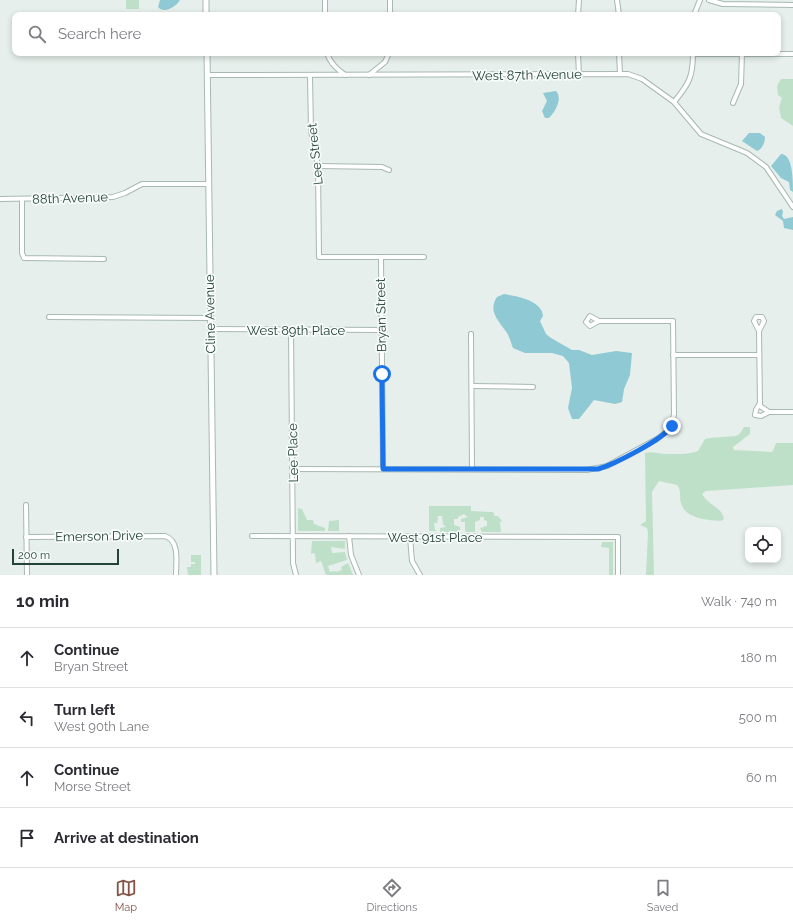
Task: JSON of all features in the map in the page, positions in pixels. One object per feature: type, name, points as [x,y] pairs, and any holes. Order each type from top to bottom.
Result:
[{"type":"street","points":[[206,0],[206,12]]},
{"type":"street","points":[[325,0],[325,12]]},
{"type":"street","points":[[390,0],[390,12]]},
{"type":"street","points":[[578,12],[579,0]]},
{"type":"street","points":[[618,0],[619,12]]},
{"type":"street","points":[[695,12],[700,0]]},
{"type":"street","points":[[709,0],[723,4],[793,5]]},
{"type":"street","points":[[781,54],[793,54]]},
{"type":"street","name":"Cline Avenue","points":[[207,56],[214,575]]},
{"type":"street","points":[[328,56],[337,69],[346,76]]},
{"type":"street","points":[[369,76],[385,62],[388,56]]},
{"type":"street","points":[[578,56],[578,75]]},
{"type":"street","points":[[619,56],[620,74]]},
{"type":"street","points":[[674,102],[688,85],[692,77],[693,56]]},
{"type":"street","points":[[733,103],[741,84],[742,56]]},
{"type":"street","name":"West 87th Avenue","points":[[207,75],[369,76],[620,74],[642,79],[674,102],[701,134],[746,153],[766,167],[793,207]]},
{"type":"street","name":"Lee Street","points":[[310,76],[311,132],[318,166],[319,257],[381,257]]},
{"type":"street","points":[[318,166],[382,167],[389,170]]},
{"type":"street","name":"88th Avenue","points":[[0,199],[113,197],[138,186],[148,184],[208,184]]},
{"type":"street","points":[[22,199],[22,253],[24,258],[104,259]]},
{"type":"street","points":[[381,257],[424,258]]},
{"type":"street","name":"Bryan Street","points":[[381,257],[383,469]]},
{"type":"street","points":[[49,316],[210,318]]},
{"type":"street","points":[[293,469],[598,469],[607,466],[664,434],[672,423],[673,321],[599,321]]},
{"type":"street","name":"West 89th Place","points":[[210,329],[382,330]]},
{"type":"street","name":"Lee Place","points":[[291,330],[293,536],[296,575]]},
{"type":"street","points":[[759,331],[760,403],[763,409],[769,412]]},
{"type":"street","points":[[471,334],[472,469]]},
{"type":"street","points":[[673,355],[759,356]]},
{"type":"street","points":[[472,386],[533,387]]},
{"type":"street","points":[[760,403],[755,413],[758,416],[769,412],[793,412]]},
{"type":"street","points":[[26,505],[27,575]]},
{"type":"street","name":"Emerson Drive","points":[[26,537],[159,535],[171,539],[175,547],[176,575]]},
{"type":"street","name":"West 91st Place","points":[[252,536],[618,537],[618,575]]},
{"type":"street","points":[[349,536],[351,555],[359,575]]},
{"type":"street","points":[[410,537],[412,560],[420,575]]},
{"type":"green space","points":[[126,0],[139,0],[139,9],[126,9]]},
{"type":"green space","points":[[781,79],[793,79],[793,126],[781,118],[779,107],[782,98],[778,95],[777,86]]},
{"type":"green space","points":[[744,427],[750,427],[750,434],[733,447],[734,450],[771,452],[773,451],[776,443],[793,443],[793,485],[706,491],[702,494],[721,512],[724,519],[721,521],[698,518],[687,512],[681,503],[679,487],[677,485],[659,481],[652,492],[654,575],[646,575],[648,533],[647,528],[640,525],[646,521],[645,453],[686,454],[698,451],[705,439],[736,436],[740,434]]},
{"type":"green space","points":[[429,506],[471,506],[471,511],[492,512],[494,513],[494,516],[498,516],[502,521],[500,522],[501,532],[482,532],[480,528],[487,526],[487,521],[484,520],[484,517],[480,517],[480,520],[475,522],[475,532],[465,532],[465,522],[461,522],[461,519],[468,517],[464,514],[458,517],[458,519],[454,519],[454,525],[460,527],[460,532],[440,532],[440,528],[446,527],[443,524],[442,516],[438,516],[437,523],[434,523],[435,530],[437,531],[429,531]]},
{"type":"green space","points":[[298,508],[302,509],[307,520],[313,520],[314,524],[325,528],[325,531],[298,531]]},
{"type":"green space","points":[[339,520],[339,531],[328,531],[329,521]]},
{"type":"green space","points":[[312,541],[345,541],[345,549],[331,547],[332,553],[345,552],[347,560],[328,566],[330,572],[336,572],[342,570],[341,567],[348,563],[353,575],[326,575],[321,561],[316,563],[315,554],[311,554]]},
{"type":"green space","points":[[602,542],[613,542],[613,575],[609,575],[609,548],[601,547]]},
{"type":"green space","points":[[191,555],[201,555],[201,575],[188,575],[187,567],[191,567],[191,564],[195,564],[195,562],[191,562]]},
{"type":"water","points":[[160,0],[180,0],[170,9],[163,10],[158,7]]},
{"type":"water","points":[[556,91],[559,98],[557,105],[549,118],[545,118],[542,111],[547,101],[543,93]]},
{"type":"water","points":[[749,133],[760,133],[765,137],[763,146],[757,151],[742,141]]},
{"type":"water","points":[[781,154],[788,158],[792,168],[793,192],[790,190],[789,182],[781,178],[771,166]]},
{"type":"water","points":[[782,209],[782,216],[784,219],[793,217],[793,230],[784,228],[783,221],[775,215],[777,211]]},
{"type":"water","points":[[504,294],[528,300],[538,306],[542,311],[543,316],[540,321],[546,334],[572,350],[579,350],[592,355],[616,351],[632,353],[630,375],[624,389],[622,402],[615,404],[594,400],[579,419],[572,419],[568,408],[572,388],[569,363],[563,356],[552,353],[525,353],[513,348],[508,335],[498,321],[493,307],[497,297]]},
{"type":"route","points":[[382,374],[383,469],[598,469],[607,466],[657,439],[672,426]]}]
